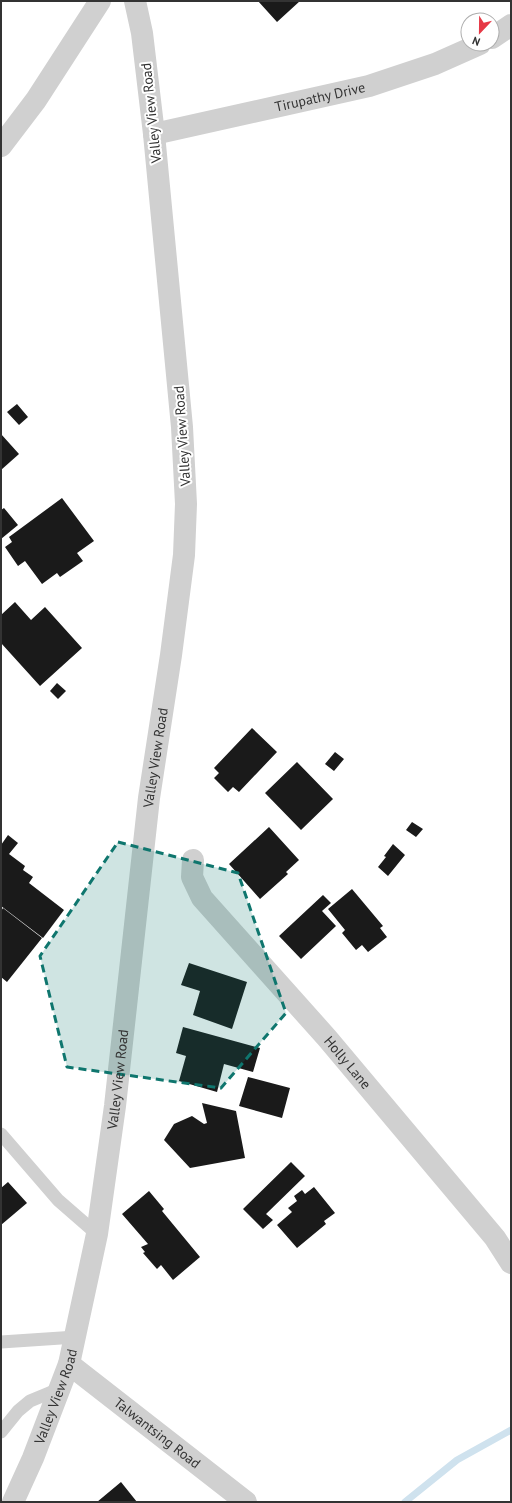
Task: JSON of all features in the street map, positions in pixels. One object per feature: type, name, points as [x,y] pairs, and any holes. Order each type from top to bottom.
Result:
[{"type":"street","points":[[1,146],[40,94],[100,1]]},
{"type":"street","name":"Valley View Road","points":[[14,1502],[33,1458],[69,1364],[97,1234],[115,1106],[149,798],[171,655],[184,548],[186,504],[182,427],[154,134],[142,33],[136,1]]},
{"type":"street","points":[[500,33],[511,25]]},
{"type":"street","name":"Tirupathy Drive","points":[[154,134],[368,86],[435,64],[462,52]]},
{"type":"street","name":"Holly Lane","points":[[193,860],[192,877],[202,898],[327,1038],[495,1238],[511,1263]]},
{"type":"street","name":"Talwantsing Road","points":[[69,1364],[246,1502]]},
{"type":"lane","points":[[1,1134],[58,1200],[97,1234]]},
{"type":"lane","points":[[1,1342],[76,1336]]},
{"type":"lane","points":[[1,1432],[18,1411],[30,1401],[59,1389]]},
{"type":"highlighted area","points":[[118,842],[238,873],[286,1013],[221,1088],[67,1067],[40,956]]},
{"type":"building","points":[[258,1],[300,1],[277,22]]},
{"type":"building","points":[[17,404],[28,417],[19,425],[7,412]]},
{"type":"building","points":[[1,434],[19,454],[1,470]]},
{"type":"building","points":[[62,498],[94,541],[77,553],[83,561],[60,577],[57,573],[42,584],[25,561],[18,566],[5,547],[12,542],[9,537]]},
{"type":"building","points":[[4,508],[18,525],[1,539],[1,510]]},
{"type":"building","points":[[15,602],[31,620],[45,607],[82,648],[40,686],[1,643],[1,615]]},
{"type":"building","points":[[57,683],[66,691],[58,699],[50,691]]},
{"type":"building","points":[[252,728],[277,752],[239,792],[233,787],[228,792],[214,778],[219,773],[214,768]]},
{"type":"building","points":[[335,752],[344,759],[334,771],[325,764]]},
{"type":"building","points":[[297,762],[333,799],[301,830],[265,793]]},
{"type":"building","points":[[412,822],[423,829],[416,837],[406,830]]},
{"type":"building","points":[[269,827],[299,860],[286,872],[288,874],[260,899],[229,864]]},
{"type":"building","points":[[8,835],[18,843],[9,854],[25,866],[23,870],[33,877],[29,883],[64,910],[43,938],[1,906],[1,845]]},
{"type":"building","points":[[393,844],[405,855],[388,876],[378,867],[386,857],[384,856]]},
{"type":"building","points":[[352,889],[383,926],[380,928],[387,937],[368,952],[362,945],[356,950],[342,933],[345,930],[328,909]]},
{"type":"building","points":[[323,895],[331,903],[322,911],[336,926],[301,959],[279,936]]},
{"type":"building","points":[[3,908],[42,938],[7,982],[1,977],[1,911]]},
{"type":"building","points":[[189,963],[247,982],[232,1029],[193,1015],[200,991],[181,985]]},
{"type":"building","points":[[183,1027],[260,1048],[253,1072],[224,1064],[217,1092],[179,1081],[186,1056],[176,1053]]},
{"type":"building","points":[[248,1077],[290,1088],[282,1118],[239,1106]]},
{"type":"building","points":[[202,1103],[236,1111],[245,1158],[190,1168],[164,1140],[174,1124],[192,1116],[204,1124],[207,1123]]},
{"type":"building","points":[[291,1162],[305,1176],[266,1214],[273,1220],[263,1229],[243,1209]]},
{"type":"building","points":[[8,1182],[27,1203],[1,1225],[1,1188]]},
{"type":"building","points":[[314,1187],[335,1213],[324,1221],[326,1224],[297,1248],[277,1225],[292,1212],[288,1208],[297,1201],[294,1196],[302,1190],[305,1194]]},
{"type":"building","points":[[149,1191],[164,1209],[162,1211],[200,1257],[173,1280],[161,1265],[157,1269],[143,1253],[145,1252],[141,1247],[148,1244],[122,1214]]},
{"type":"building","points":[[121,1482],[137,1502],[97,1502]]},
{"type":"waterway","points":[[405,1502],[457,1460],[511,1430]]}]
